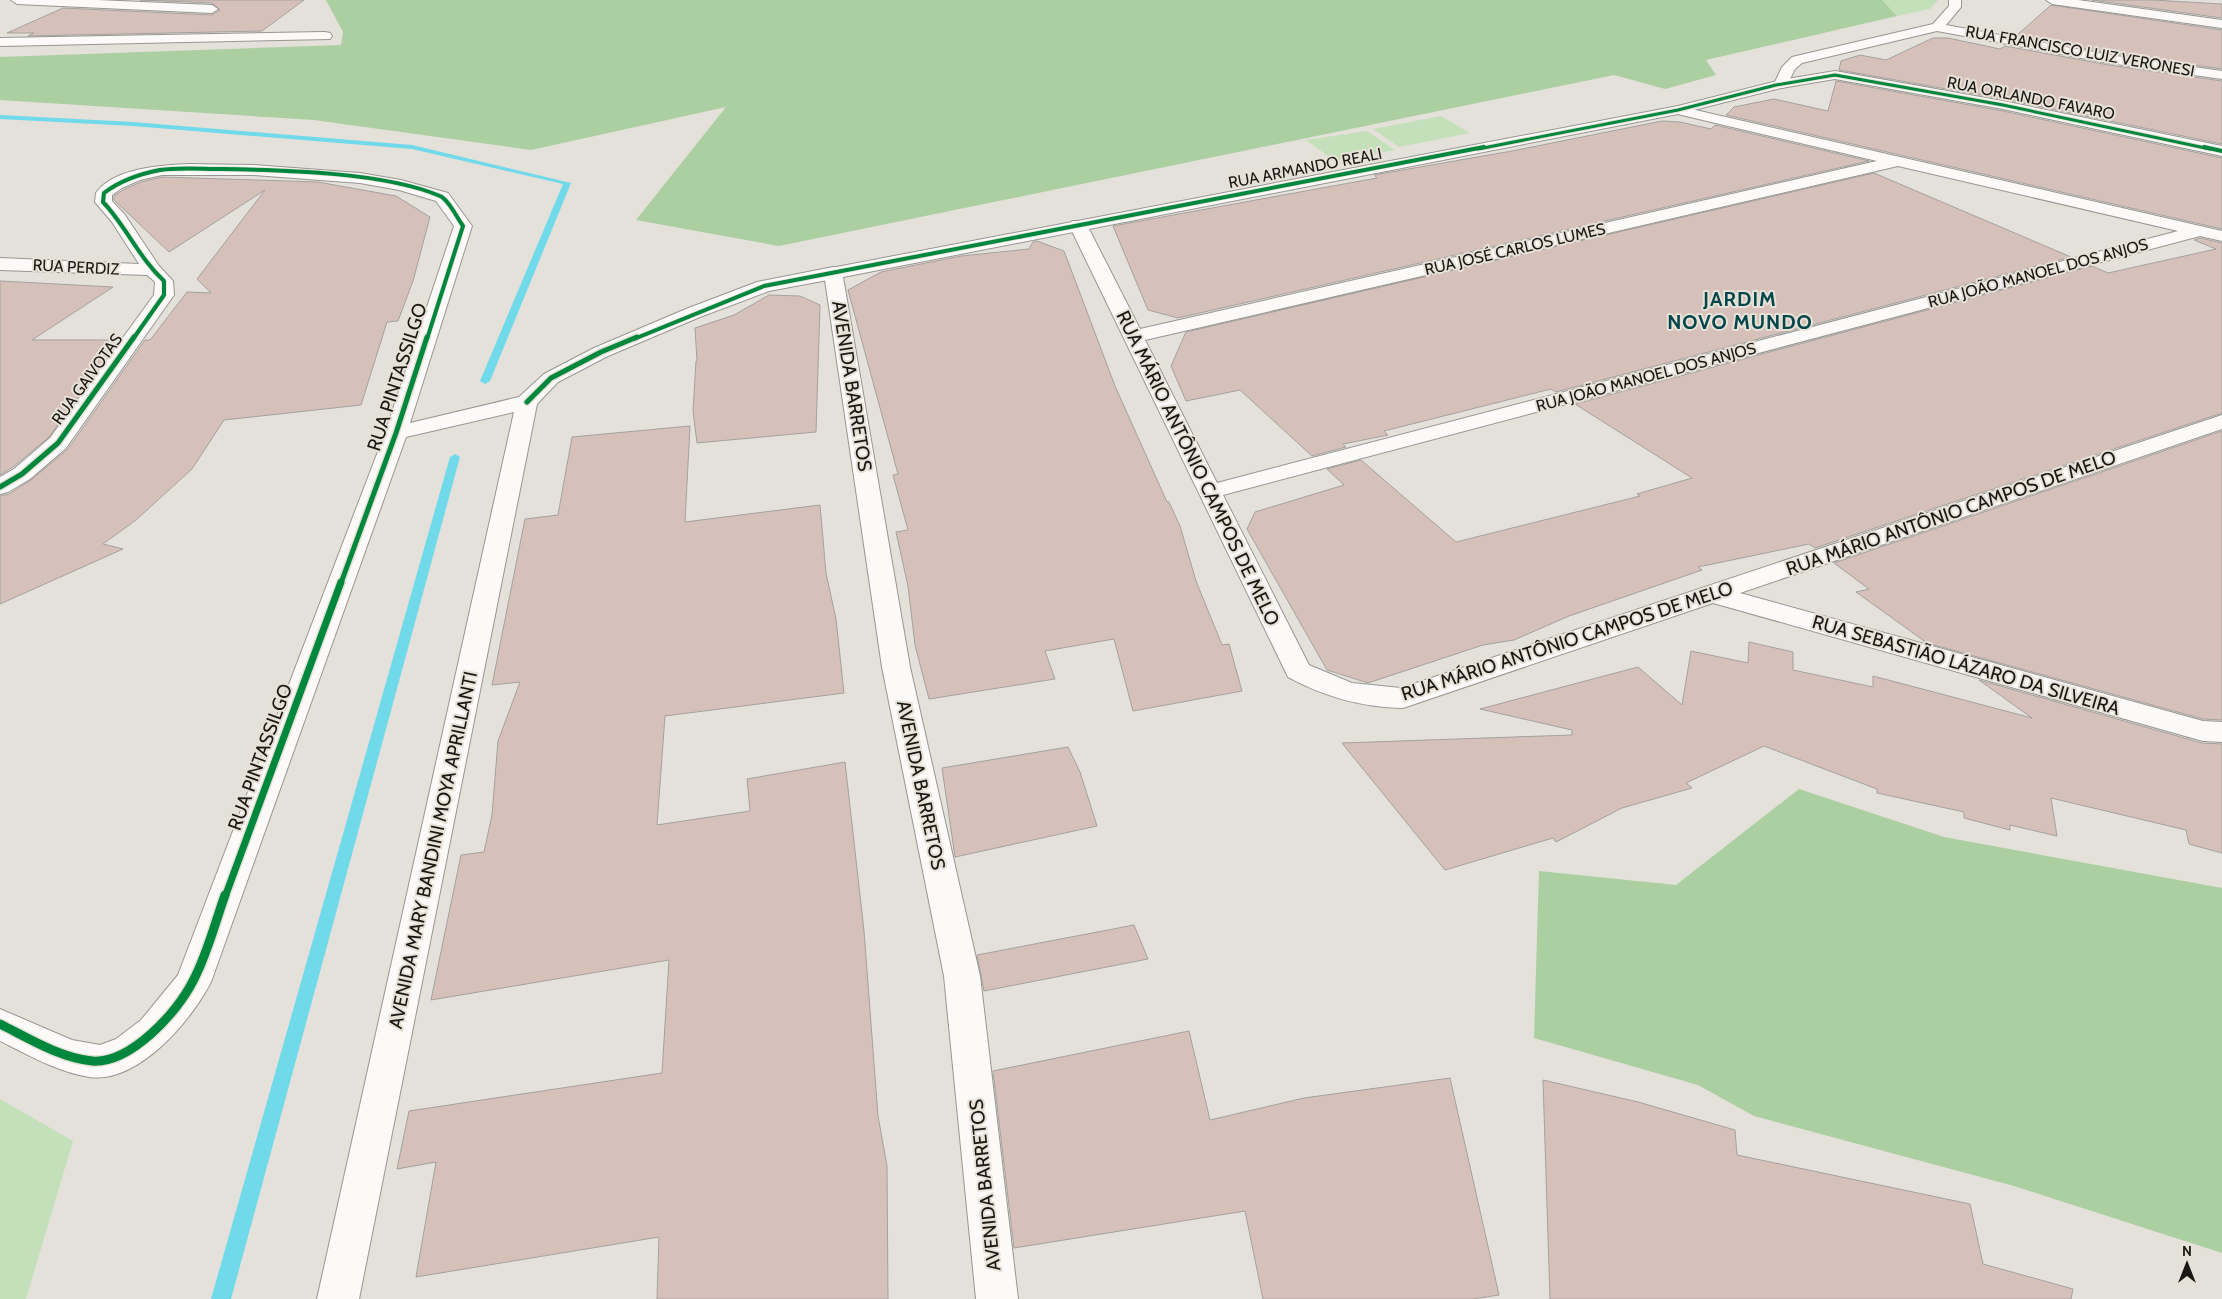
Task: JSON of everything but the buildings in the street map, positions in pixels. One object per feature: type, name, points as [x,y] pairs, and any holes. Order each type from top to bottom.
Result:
[{"type":"street","points":[[17,0],[217,4]]},
{"type":"street","points":[[1781,84],[1789,67],[1797,60],[1938,27],[1955,6],[1956,0]]},
{"type":"street","points":[[2052,0],[2222,24]]},
{"type":"street","points":[[142,39],[185,23],[217,4]]},
{"type":"street","name":"RUA FRANCISCO LUIZ VERONESI","points":[[1938,27],[2109,59],[2222,75]]},
{"type":"street","points":[[0,42],[325,36]]},
{"type":"street","points":[[1812,55],[1815,62],[1835,75]]},
{"type":"street","name":"RUA ARMANDO REALI","points":[[527,402],[551,378],[601,352],[665,324],[764,286],[1678,110],[1781,84],[1835,75]]},
{"type":"street","name":"RUA ORLANDO FAVARO","points":[[1835,75],[2003,105],[2222,151]]},
{"type":"street","points":[[1678,110],[2222,236]]},
{"type":"street","name":"RUA JOSÉ CARLOS LUMES","points":[[1132,337],[1898,161]]},
{"type":"street","name":"RUA PINTASSILGO","points":[[0,1024],[62,1053],[99,1062],[134,1048],[168,1018],[193,982],[396,433],[463,226],[442,197],[401,185],[360,178],[311,174],[188,169],[162,170],[135,176],[116,184],[104,193],[102,202],[119,219],[152,270]]},
{"type":"street","name":"RUA MÁRIO ANTÔNIO CAMPOS DE MELO","points":[[1078,225],[1298,670],[1330,688],[1369,698],[1402,698],[2222,422]]},
{"type":"street","name":"RUA JOÃO MANOEL DOS ANJOS","points":[[1209,492],[2199,231]]},
{"type":"street","name":"RUA PERDIZ","points":[[0,264],[152,270]]},
{"type":"street","name":"RUA GAIVOTAS","points":[[0,487],[22,474],[58,443],[164,295],[164,281],[152,270]]},
{"type":"street","name":"AVENIDA BARRETOS","points":[[833,273],[896,667],[962,976],[997,1299]]},
{"type":"street","points":[[396,433],[527,402]]},
{"type":"street","name":"AVENIDA MARY BANDINI MOYA APRILLANTI","points":[[338,1299],[527,402]]},
{"type":"street","name":"RUA SEBASTIÃO LÁZARO DA SILVEIRA","points":[[1712,594],[2203,731],[2222,732]]},
{"type":"green space","points":[[326,0],[1882,0],[1897,16],[1706,60],[1716,75],[1665,89],[1614,75],[779,246],[636,220],[726,107],[531,150],[314,120],[0,100],[0,57],[341,45],[343,32]]},
{"type":"green space","points":[[1882,0],[1938,0],[1930,9],[1897,16]]},
{"type":"green space","points":[[1441,116],[1470,133],[1399,147],[1373,129]]},
{"type":"green space","points":[[1367,131],[1395,150],[1335,161],[1306,140]]},
{"type":"green space","points":[[1799,789],[1944,837],[2222,888],[2222,1253],[2014,1186],[1754,1116],[1698,1085],[1534,1038],[1539,871],[1676,885]]},
{"type":"green space","points":[[0,1099],[73,1141],[26,1299],[0,1299]]},
{"type":"waterway","points":[[0,117],[133,124],[412,147],[567,183],[485,381]]},
{"type":"waterway","points":[[221,1299],[455,457]]},
{"type":"cycle path","points":[[527,402],[551,378],[601,352],[764,286],[1678,110],[1795,81],[1835,75],[2003,105],[2222,151]]},
{"type":"cycle path","points":[[0,487],[22,474],[58,443],[164,295],[164,281],[152,270],[119,219],[103,202],[104,193],[116,184],[135,176],[162,170],[189,169],[253,170],[360,178],[401,185],[442,197],[463,226],[396,433],[193,982],[165,1019],[142,1042],[129,1051],[100,1061],[90,1061],[64,1053],[0,1024]]},
{"type":"district","name":"JARDIM NOVO MUNDO","points":[[1740,310]]}]
